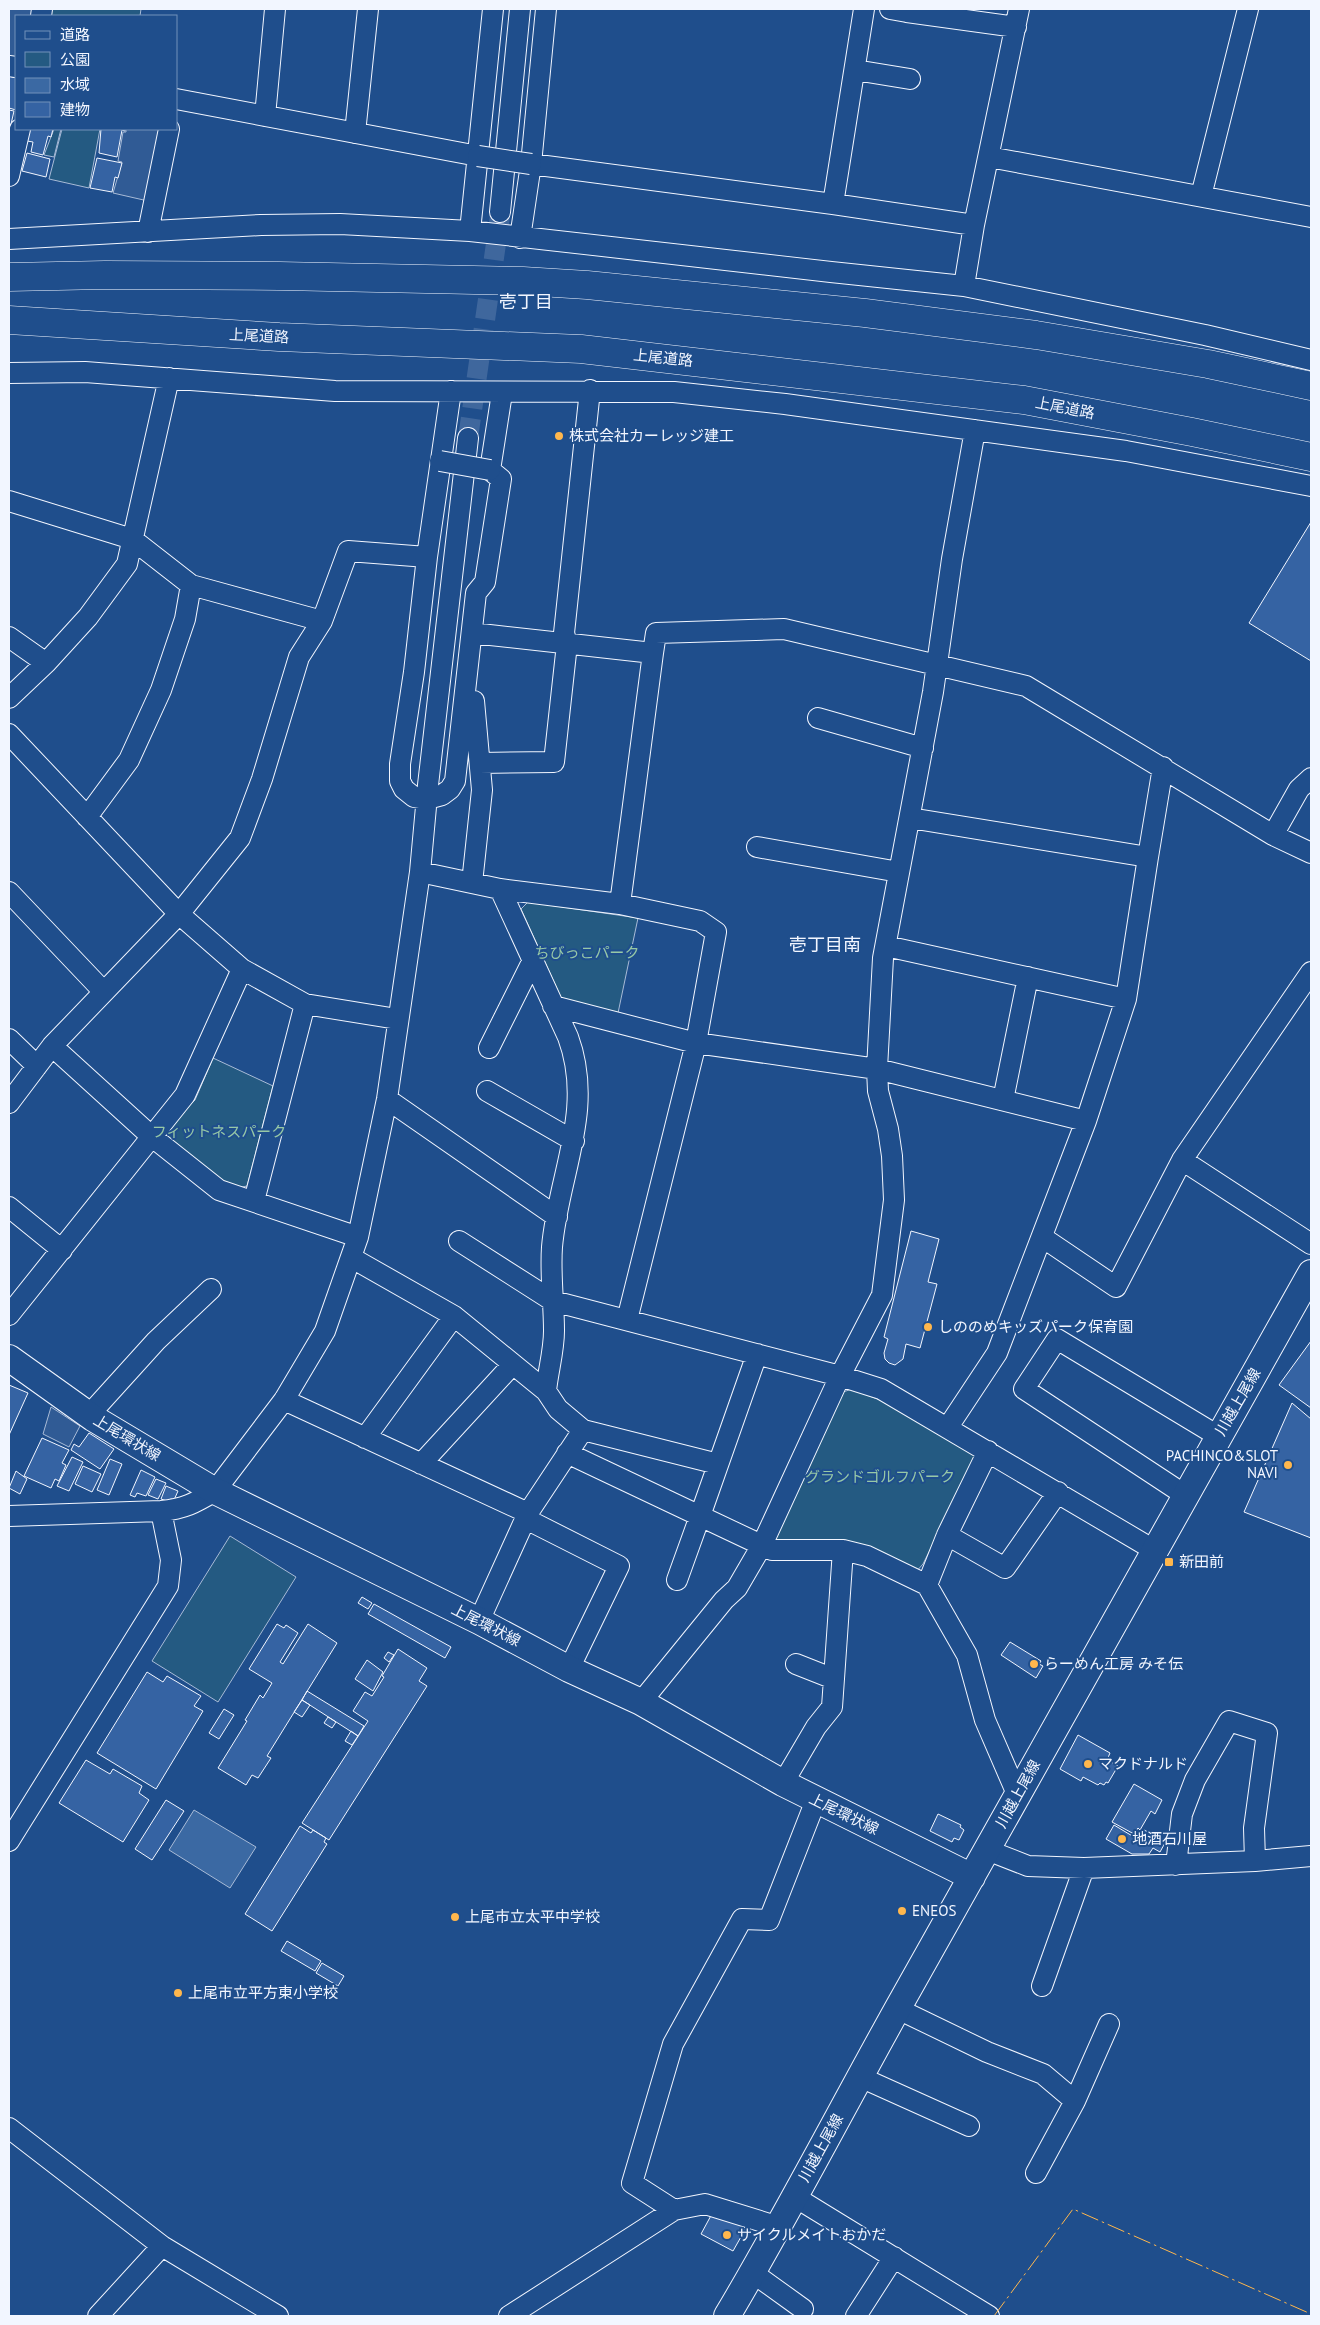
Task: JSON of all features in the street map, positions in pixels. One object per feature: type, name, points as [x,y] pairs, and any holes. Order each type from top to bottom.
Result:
[{"type":"highway","points":[[9,277],[105,275],[280,276],[523,281],[587,285],[865,313],[1036,335],[1208,364],[1311,386]]},
{"type":"highway","name":"上尾道路","points":[[9,320],[279,337],[591,350],[1024,400],[1311,457]]},
{"type":"main road","name":"川越上尾線","points":[[727,2316],[779,2227],[1017,1794],[1311,1273]]},
{"type":"main road","name":"上尾環状線","points":[[9,1358],[89,1415],[215,1491],[479,1621],[569,1669],[641,1702],[816,1800],[972,1877]]},
{"type":"street","points":[[266,116],[275,9]]},
{"type":"street","points":[[355,133],[368,9]]},
{"type":"street","points":[[470,231],[493,9]]},
{"type":"street","points":[[500,212],[520,9]]},
{"type":"street","points":[[520,238],[531,164],[546,9]]},
{"type":"street","points":[[833,204],[864,9]]},
{"type":"street","points":[[1201,196],[1248,9]]},
{"type":"street","points":[[901,10],[1017,18],[974,225],[964,286]]},
{"type":"street","points":[[854,70],[910,79]]},
{"type":"street","points":[[178,99],[478,156],[974,225]]},
{"type":"street","points":[[9,176],[20,130]]},
{"type":"street","points":[[148,232],[169,130]]},
{"type":"street","points":[[989,157],[1311,217]]},
{"type":"street","points":[[9,239],[261,225],[340,224],[470,231],[964,286],[1311,356]]},
{"type":"street","points":[[9,373],[85,372],[335,391],[502,393],[590,390],[674,392],[785,404],[1126,452],[1311,486]]},
{"type":"street","points":[[9,698],[46,663],[88,617],[126,564],[169,378]]},
{"type":"street","points":[[480,763],[554,762],[567,644],[564,632],[590,390]]},
{"type":"street","points":[[440,461],[490,470],[501,479],[485,582],[476,593],[455,781],[450,790],[427,799],[414,796],[404,790],[400,781],[400,764],[414,672],[427,556],[440,461],[450,391]]},
{"type":"street","points":[[490,470],[502,393]]},
{"type":"street","points":[[641,1702],[724,1600],[737,1588],[762,1545],[840,1376],[882,1294],[894,1200],[892,1156],[888,1129],[878,1091],[877,1069],[886,946],[923,748],[956,530],[975,430]]},
{"type":"street","points":[[9,1516],[161,1512],[184,1509],[215,1491],[284,1400],[325,1330],[358,1237],[387,1099],[397,1019],[420,872],[468,438]]},
{"type":"street","points":[[9,501],[132,539],[192,585],[322,621]]},
{"type":"street","points":[[9,1103],[52,1046],[179,914],[240,838],[262,779],[299,657],[322,621],[348,551],[427,556]]},
{"type":"street","points":[[87,817],[129,760],[161,690],[185,619],[192,585]]},
{"type":"street","points":[[620,904],[656,633],[784,629],[1026,686],[1273,835],[1311,853]]},
{"type":"street","points":[[472,633],[652,653]]},
{"type":"street","points":[[9,637],[46,663]]},
{"type":"street","points":[[469,659],[482,790],[472,883]]},
{"type":"street","points":[[818,718],[923,748]]},
{"type":"street","points":[[9,734],[179,914],[242,969],[305,1004],[397,1019]]},
{"type":"street","points":[[948,1427],[997,1353],[1086,1121],[1126,998],[1163,767]]},
{"type":"street","points":[[1273,835],[1307,787]]},
{"type":"street","points":[[910,818],[1148,857]]},
{"type":"street","points":[[757,847],[900,872]]},
{"type":"street","points":[[420,872],[500,889],[620,904],[700,922],[716,932],[696,1043],[627,1320]]},
{"type":"street","points":[[500,889],[572,1049],[578,1088],[574,1141],[552,1246],[554,1340],[546,1391]]},
{"type":"street","points":[[9,892],[104,992]]},
{"type":"street","points":[[886,946],[1126,998]]},
{"type":"street","points":[[489,1048],[532,960]]},
{"type":"street","points":[[9,1315],[185,1095],[242,969]]},
{"type":"street","points":[[1042,1237],[1116,1287],[1182,1160],[1311,972]]},
{"type":"street","points":[[1003,1100],[1028,977]]},
{"type":"street","points":[[254,1201],[305,1004]]},
{"type":"street","points":[[553,1006],[696,1043],[877,1069],[1086,1121]]},
{"type":"street","points":[[9,1039],[37,1066]]},
{"type":"street","points":[[52,1046],[151,1136],[219,1190],[358,1237]]},
{"type":"street","points":[[487,1091],[574,1141]]},
{"type":"street","points":[[387,1099],[557,1217]]},
{"type":"street","points":[[1182,1160],[1311,1244]]},
{"type":"street","points":[[9,1207],[62,1250]]},
{"type":"street","points":[[459,1241],[552,1301],[840,1376],[881,1389],[1154,1550]]},
{"type":"street","points":[[352,1258],[454,1316],[546,1391],[558,1409],[583,1430],[718,1464]]},
{"type":"street","points":[[89,1415],[156,1341],[211,1289]]},
{"type":"street","points":[[365,1438],[454,1316]]},
{"type":"street","points":[[1185,1495],[1024,1389],[1057,1339],[1218,1436]]},
{"type":"street","points":[[676,1580],[757,1354]]},
{"type":"street","points":[[421,1464],[513,1364]]},
{"type":"street","points":[[284,1400],[527,1516],[619,1566],[569,1669]]},
{"type":"street","points":[[479,1621],[527,1516],[583,1430]]},
{"type":"street","points":[[927,1585],[947,1535],[988,1451]]},
{"type":"street","points":[[567,1453],[772,1550],[843,1550],[868,1556],[927,1585],[966,1655],[986,1720],[1017,1794]]},
{"type":"street","points":[[947,1535],[1005,1568],[1058,1492]]},
{"type":"street","points":[[9,1842],[168,1586],[171,1560],[161,1512]]},
{"type":"street","points":[[783,1782],[816,1727],[832,1708],[843,1550]]},
{"type":"street","points":[[796,1664],[834,1680]]},
{"type":"street","points":[[1176,1865],[1182,1814],[1195,1780],[1229,1721],[1267,1733],[1254,1828],[1254,1861]]},
{"type":"street","points":[[674,2210],[632,2183],[672,2044],[742,1919],[769,1920],[816,1800]]},
{"type":"street","points":[[987,1850],[1028,1866],[1084,1868],[1254,1861],[1311,1856]]},
{"type":"street","points":[[1042,1986],[1084,1868]]},
{"type":"street","points":[[898,2009],[987,2052],[1043,2074],[1075,2101]]},
{"type":"street","points":[[1036,2173],[1075,2101],[1109,2024]]},
{"type":"street","points":[[860,2077],[969,2126]]},
{"type":"street","points":[[9,2128],[162,2246],[278,2316]]},
{"type":"street","points":[[795,2197],[989,2316]]},
{"type":"street","points":[[509,2316],[674,2210],[705,2204],[779,2227]]},
{"type":"street","points":[[98,2316],[162,2246]]},
{"type":"street","points":[[856,2316],[894,2257]]},
{"type":"street","points":[[753,2273],[803,2309]]},
{"type":"green space","points":[[50,9],[141,9],[140,15],[49,15]]},
{"type":"green space","points":[[54,130],[61,130],[54,157],[44,155]]},
{"type":"green space","points":[[62,130],[100,130],[89,188],[49,179]]},
{"type":"green space","name":"ちびっこパーク","points":[[528,902],[638,918],[618,1013],[563,1002],[521,909]]},
{"type":"green space","name":"フィットネスパーク","points":[[213,1058],[273,1086],[247,1186],[226,1185],[215,1180],[193,1164],[166,1139],[164,1130],[195,1100]]},
{"type":"green space","name":"グランドゴルフパーク","points":[[852,1389],[910,1412],[972,1449],[976,1458],[923,1564],[915,1573],[776,1541],[771,1534],[843,1392]]},
{"type":"green space","points":[[230,1536],[296,1577],[218,1702],[152,1661]]},
{"type":"shaded area","points":[[9,9],[37,9],[36,15],[15,15],[15,59],[9,57]]},
{"type":"shaded area","points":[[126,130],[164,130],[148,201],[113,193],[122,162],[118,161],[123,132],[126,132]]},
{"type":"shaded area","points":[[51,1407],[80,1426],[69,1447],[43,1434]]},
{"type":"water","points":[[194,1810],[256,1847],[230,1888],[169,1850]]},
{"type":"building","points":[[9,76],[15,78],[15,110],[9,108]]},
{"type":"building","points":[[9,110],[14,111],[9,133]]},
{"type":"building","points":[[28,130],[53,130],[51,137],[48,136],[43,155],[31,152],[33,142],[27,141]]},
{"type":"building","points":[[101,130],[122,130],[117,157],[99,153]]},
{"type":"building","points":[[27,153],[50,159],[46,177],[22,171]]},
{"type":"building","points":[[97,158],[122,163],[118,178],[115,177],[112,192],[90,188]]},
{"type":"building","points":[[1311,522],[1311,661],[1249,623]]},
{"type":"building","points":[[911,1231],[939,1239],[928,1282],[937,1284],[920,1348],[906,1344],[903,1359],[895,1365],[885,1359],[884,1353],[888,1339],[884,1337]]},
{"type":"building","points":[[1311,1341],[1311,1408],[1279,1385]]},
{"type":"building","points":[[9,1385],[28,1393],[9,1435]]},
{"type":"building","name":"PACHINCO&SLOT NAVI","points":[[1292,1403],[1311,1419],[1311,1538],[1244,1512]]},
{"type":"building","points":[[89,1433],[114,1449],[100,1469],[71,1450],[74,1444],[79,1447]]},
{"type":"building","points":[[42,1438],[69,1450],[62,1463],[66,1465],[59,1481],[55,1479],[51,1488],[24,1476]]},
{"type":"building","points":[[72,1457],[83,1462],[69,1491],[57,1486]]},
{"type":"building","points":[[110,1459],[122,1464],[109,1495],[97,1490]]},
{"type":"building","points":[[83,1466],[101,1474],[92,1492],[75,1484]]},
{"type":"building","points":[[141,1470],[155,1477],[146,1496],[137,1493],[135,1497],[130,1495]]},
{"type":"building","points":[[16,1471],[27,1479],[20,1494],[9,1488]]},
{"type":"building","points":[[156,1479],[166,1483],[158,1499],[148,1495]]},
{"type":"building","points":[[166,1486],[178,1491],[174,1500],[167,1501],[161,1499]]},
{"type":"building","points":[[362,1597],[372,1603],[368,1609],[358,1603]]},
{"type":"building","points":[[374,1604],[451,1647],[445,1658],[368,1614]]},
{"type":"building","points":[[277,1624],[284,1628],[286,1625],[298,1633],[280,1662],[283,1664],[308,1624],[337,1643],[267,1756],[271,1758],[258,1778],[252,1775],[246,1785],[218,1768],[247,1721],[245,1720],[260,1695],[263,1698],[272,1683],[249,1669]]},
{"type":"building","points":[[1010,1642],[1041,1661],[1039,1664],[1043,1666],[1036,1678],[1001,1655]]},
{"type":"building","points":[[398,1649],[427,1668],[419,1681],[427,1686],[329,1840],[302,1823],[368,1721],[353,1711],[365,1692],[372,1696]]},
{"type":"building","points":[[388,1652],[394,1655],[389,1662],[384,1658]]},
{"type":"building","points":[[367,1660],[383,1672],[373,1691],[355,1679]]},
{"type":"building","points":[[147,1672],[163,1682],[167,1676],[201,1696],[194,1706],[203,1711],[156,1789],[97,1753]]},
{"type":"building","points":[[307,1691],[364,1726],[358,1736],[302,1700]]},
{"type":"building","points":[[302,1700],[310,1705],[302,1717],[294,1712]]},
{"type":"building","points":[[224,1709],[234,1715],[219,1739],[209,1733]]},
{"type":"building","points":[[328,1717],[336,1722],[332,1728],[324,1723]]},
{"type":"building","points":[[351,1731],[358,1736],[352,1745],[345,1741]]},
{"type":"building","points":[[1078,1735],[1110,1753],[1107,1760],[1118,1766],[1108,1783],[1106,1782],[1104,1785],[1100,1783],[1098,1785],[1083,1777],[1081,1781],[1060,1769]]},
{"type":"building","points":[[86,1760],[110,1774],[113,1769],[142,1786],[139,1793],[149,1800],[123,1842],[59,1803]]},
{"type":"building","points":[[1134,1784],[1162,1800],[1155,1814],[1151,1811],[1140,1830],[1138,1828],[1134,1834],[1112,1822]]},
{"type":"building","points":[[166,1800],[184,1811],[152,1860],[135,1849]]},
{"type":"building","points":[[938,1814],[961,1825],[960,1827],[964,1830],[959,1840],[954,1838],[952,1842],[930,1831]]},
{"type":"building","points":[[1114,1825],[1139,1840],[1144,1830],[1166,1841],[1160,1852],[1153,1848],[1149,1854],[1132,1854],[1106,1839]]},
{"type":"building","points":[[300,1826],[311,1833],[313,1830],[326,1838],[324,1842],[327,1844],[272,1931],[245,1914]]},
{"type":"building","points":[[287,1941],[321,1961],[315,1971],[281,1951]]},
{"type":"building","points":[[322,1963],[344,1976],[338,1986],[316,1973]]},
{"type":"building","points":[[714,2210],[746,2228],[733,2251],[701,2234]]},
{"type":"tunnel","points":[[468,438],[500,216]]},
{"type":"power","points":[[994,2316],[1073,2209],[1311,2314]]},
{"type":"place","name":"株式会社カーレッジ建工","points":[[559,436]]},
{"type":"place","name":"しののめキッズパーク保育園","points":[[928,1327]]},
{"type":"place","name":"PACHINCO&SLOT NAVI","points":[[1288,1465]]},
{"type":"place","name":"新田前","points":[[1169,1562]]},
{"type":"place","name":"らーめん工房 みそ伝","points":[[1034,1664]]},
{"type":"place","name":"マクドナルド","points":[[1088,1764]]},
{"type":"place","name":"地酒石川屋","points":[[1122,1839]]},
{"type":"place","name":"ENEOS","points":[[902,1911]]},
{"type":"place","name":"上尾市立太平中学校","points":[[455,1917]]},
{"type":"place","name":"上尾市立平方東小学校","points":[[178,1993]]},
{"type":"place","name":"サイクルメイトおかだ","points":[[727,2235]]},
{"type":"district","name":"壱丁目","points":[[526,302]]},
{"type":"district","name":"壱丁目南","points":[[825,945]]}]
